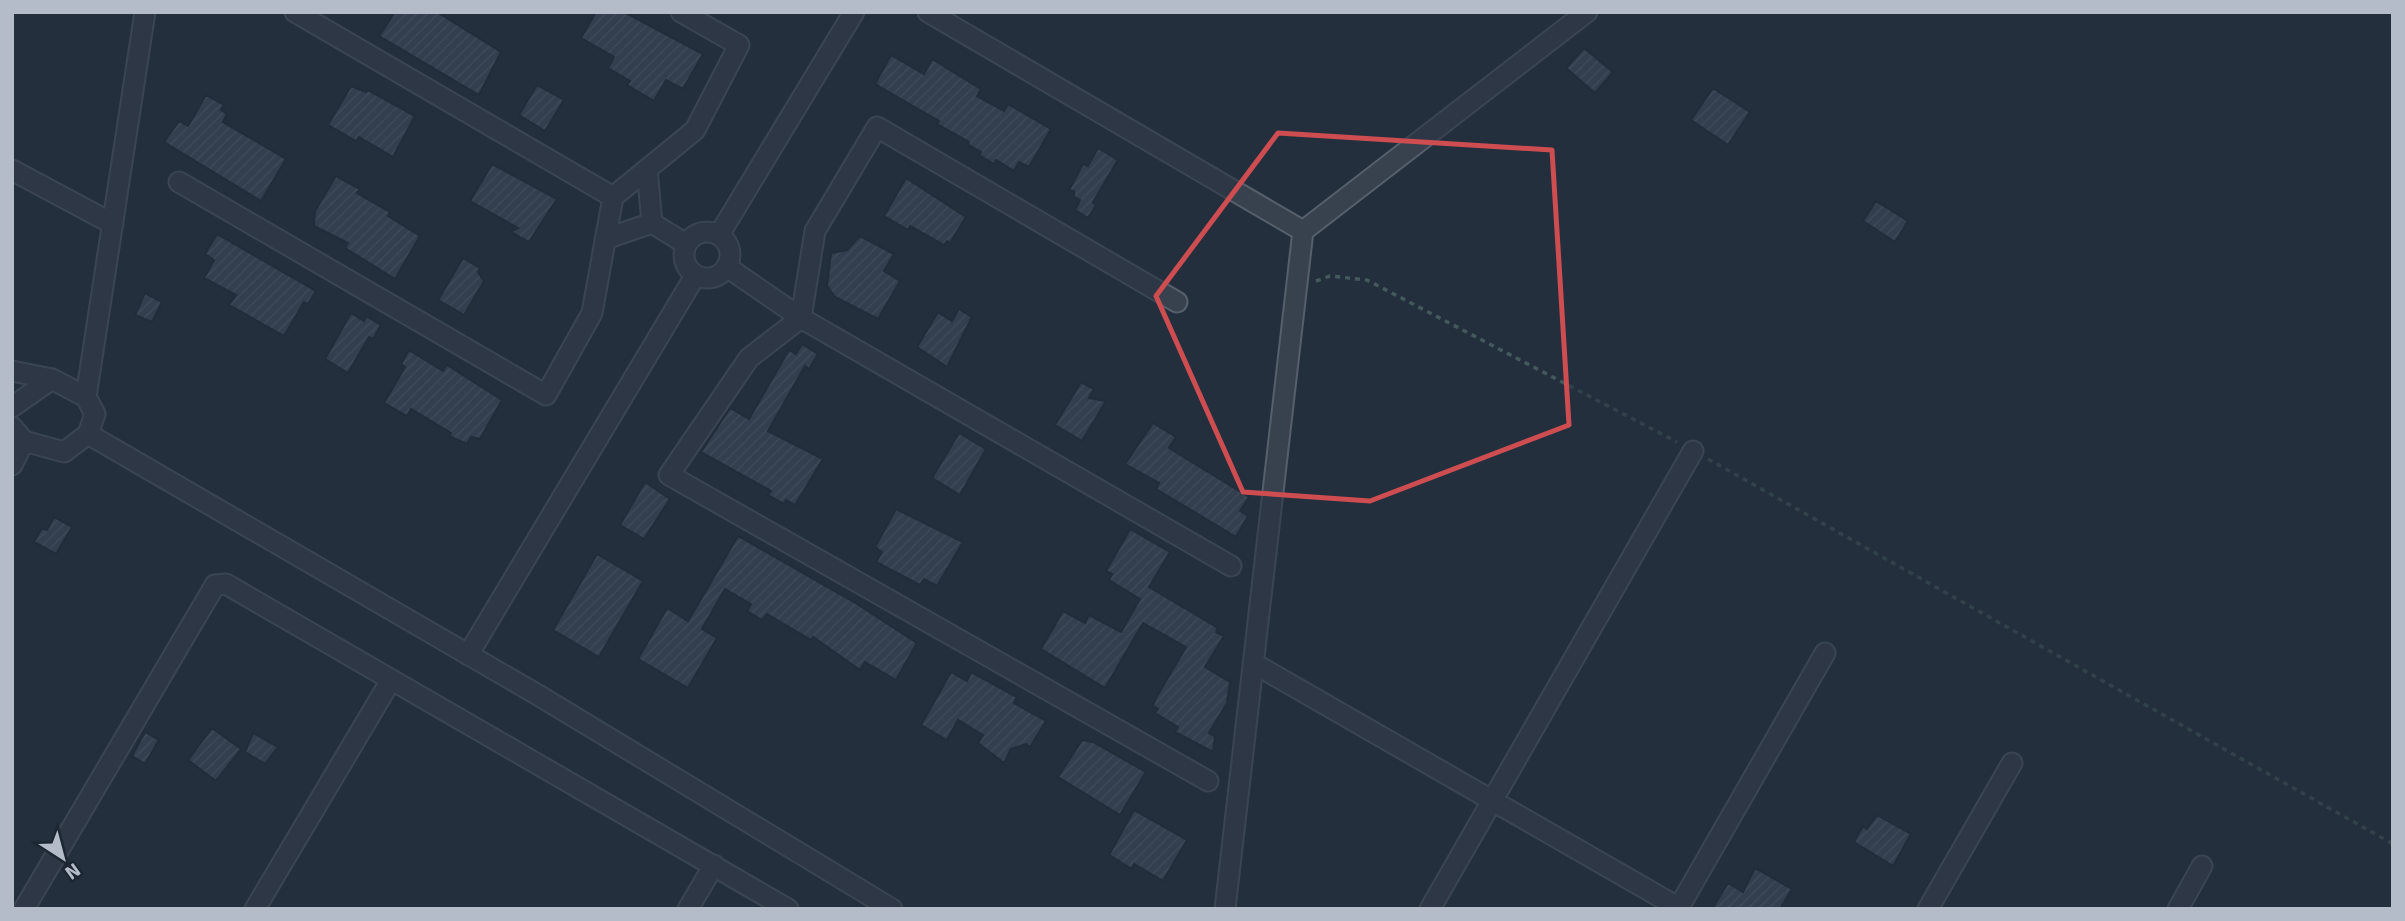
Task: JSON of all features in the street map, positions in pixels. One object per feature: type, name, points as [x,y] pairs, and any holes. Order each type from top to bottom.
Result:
[{"type":"street","points":[[86,397],[145,12]]},
{"type":"street","points":[[295,12],[613,197]]},
{"type":"street","points":[[179,182],[546,395],[592,313],[613,197],[695,130],[738,45],[681,12]]},
{"type":"street","points":[[719,235],[854,12]]},
{"type":"street","points":[[928,12],[1303,231]]},
{"type":"street","points":[[1225,909],[1303,231],[1587,12]]},
{"type":"street","points":[[1177,302],[877,127],[815,231],[801,318],[749,358],[669,475],[1208,781]]},
{"type":"street","points":[[647,169],[652,223]]},
{"type":"street","points":[[12,170],[113,225]]},
{"type":"street","points":[[606,239],[652,223]]},
{"type":"street","points":[[652,223],[686,244]]},
{"type":"street","points":[[707,232],[719,235],[728,244],[730,256],[727,267],[718,276],[707,279],[695,276],[686,267],[683,256],[686,244],[695,235],[707,232]]},
{"type":"street","points":[[727,267],[801,318],[1231,566]]},
{"type":"street","points":[[468,655],[695,276]]},
{"type":"street","points":[[12,370],[52,379],[86,397],[95,414],[88,434],[64,452],[18,434],[12,465]]},
{"type":"street","points":[[12,407],[52,379]]},
{"type":"street","points":[[88,434],[468,655],[892,909]]},
{"type":"street","points":[[1430,909],[1693,451]]},
{"type":"street","points":[[24,909],[215,585],[234,586],[391,680],[788,909]]},
{"type":"street","points":[[1253,663],[1679,908],[1825,653]]},
{"type":"street","points":[[255,909],[391,680]]},
{"type":"street","points":[[1928,909],[2012,763]]},
{"type":"street","points":[[688,909],[714,865]]},
{"type":"street","points":[[2178,909],[2202,866]]},
{"type":"path","points":[[1296,288],[1330,276],[1367,280],[1693,451],[2393,844]]},
{"type":"highlighted area","points":[[1278,133],[1552,150],[1569,425],[1370,501],[1243,492],[1156,296]]},
{"type":"building","points":[[395,12],[437,12],[501,52],[479,95],[379,36]]},
{"type":"building","points":[[596,12],[624,12],[703,54],[683,89],[666,80],[654,101],[627,85],[630,81],[608,68],[614,57],[581,38]]},
{"type":"building","points":[[1584,48],[1613,72],[1595,93],[1566,68]]},
{"type":"building","points":[[891,55],[924,74],[932,59],[981,89],[977,96],[1004,111],[1008,104],[1051,129],[1029,167],[1019,162],[1014,171],[996,160],[994,164],[979,155],[981,152],[968,145],[969,142],[937,124],[939,121],[875,84]]},
{"type":"building","points":[[537,85],[564,100],[545,131],[519,115]]},
{"type":"building","points":[[351,86],[366,92],[368,90],[415,116],[393,157],[359,137],[356,141],[328,125]]},
{"type":"building","points":[[1713,88],[1750,112],[1728,145],[1691,120]]},
{"type":"building","points":[[206,95],[224,105],[221,110],[227,114],[223,122],[286,159],[261,201],[164,142],[179,121],[188,126]]},
{"type":"building","points":[[1098,148],[1118,160],[1093,202],[1096,205],[1088,218],[1075,210],[1080,200],[1074,197],[1074,191],[1069,190],[1083,164],[1088,166]]},
{"type":"building","points":[[492,164],[557,199],[529,242],[511,232],[518,228],[470,201]]},
{"type":"building","points":[[336,176],[360,189],[357,193],[390,212],[388,216],[420,236],[395,279],[345,248],[348,243],[314,226],[315,211]]},
{"type":"building","points":[[906,178],[966,217],[950,243],[947,241],[944,245],[910,226],[908,230],[884,216]]},
{"type":"building","points":[[1876,201],[1908,221],[1895,242],[1863,221]]},
{"type":"building","points":[[217,234],[316,291],[308,304],[304,302],[284,336],[229,305],[236,295],[204,278],[214,260],[205,254]]},
{"type":"building","points":[[860,236],[894,254],[884,271],[900,281],[878,319],[835,297],[827,286],[831,253],[847,250]]},
{"type":"building","points":[[463,258],[480,268],[478,272],[484,281],[464,315],[438,300]]},
{"type":"building","points":[[145,293],[162,302],[152,322],[135,315]]},
{"type":"building","points":[[959,309],[972,317],[947,367],[917,347],[938,312],[952,321]]},
{"type":"building","points":[[351,313],[364,321],[366,316],[381,325],[373,339],[369,337],[348,373],[325,359]]},
{"type":"building","points":[[802,344],[818,354],[809,369],[805,366],[768,431],[823,459],[795,505],[786,500],[784,504],[768,495],[771,491],[701,452],[730,408],[749,419],[789,350],[796,354]]},
{"type":"building","points":[[409,350],[443,371],[447,365],[502,400],[480,439],[471,437],[467,444],[449,436],[451,433],[411,409],[407,416],[384,403],[405,367],[401,364]]},
{"type":"building","points":[[1081,382],[1094,389],[1089,398],[1106,401],[1082,441],[1055,425]]},
{"type":"building","points":[[1153,423],[1176,437],[1169,448],[1249,497],[1240,511],[1248,516],[1236,537],[1156,489],[1159,483],[1125,464]]},
{"type":"building","points":[[959,433],[986,449],[960,495],[932,478]]},
{"type":"building","points":[[645,482],[670,499],[644,539],[620,525]]},
{"type":"building","points":[[896,509],[963,542],[937,586],[924,579],[920,585],[876,562],[882,552],[875,547]]},
{"type":"building","points":[[54,517],[72,527],[56,554],[34,542],[42,528],[47,530]]},
{"type":"building","points":[[1130,529],[1170,552],[1149,587],[1218,628],[1216,632],[1224,636],[1205,667],[1230,682],[1227,703],[1209,733],[1215,736],[1213,752],[1175,732],[1178,727],[1155,713],[1158,709],[1153,706],[1186,647],[1143,623],[1105,688],[1041,649],[1063,611],[1085,623],[1089,615],[1121,632],[1140,599],[1109,580],[1112,574],[1106,571]]},
{"type":"building","points":[[738,536],[857,604],[917,643],[896,680],[865,662],[860,670],[813,637],[811,640],[767,614],[762,620],[747,611],[751,604],[725,589],[702,629],[717,638],[688,688],[638,659],[667,608],[688,621]]},
{"type":"building","points":[[597,554],[643,581],[599,657],[553,630]]},
{"type":"building","points":[[951,672],[967,681],[971,672],[1017,697],[1014,703],[1046,721],[1030,747],[1026,744],[1011,749],[1004,763],[978,743],[983,735],[958,720],[947,740],[921,725]]},
{"type":"building","points":[[212,728],[241,749],[216,781],[188,760]]},
{"type":"building","points":[[145,732],[159,740],[145,764],[132,756]]},
{"type":"building","points":[[253,733],[278,747],[265,764],[245,752]]},
{"type":"building","points":[[1082,740],[1093,742],[1146,772],[1120,815],[1058,777]]},
{"type":"building","points":[[1134,810],[1187,840],[1163,881],[1134,864],[1132,869],[1109,855]]},
{"type":"building","points":[[1877,815],[1911,834],[1893,866],[1854,842],[1863,826],[1867,829]]},
{"type":"building","points":[[1755,868],[1792,889],[1780,909],[1712,909],[1728,883],[1743,892]]}]
